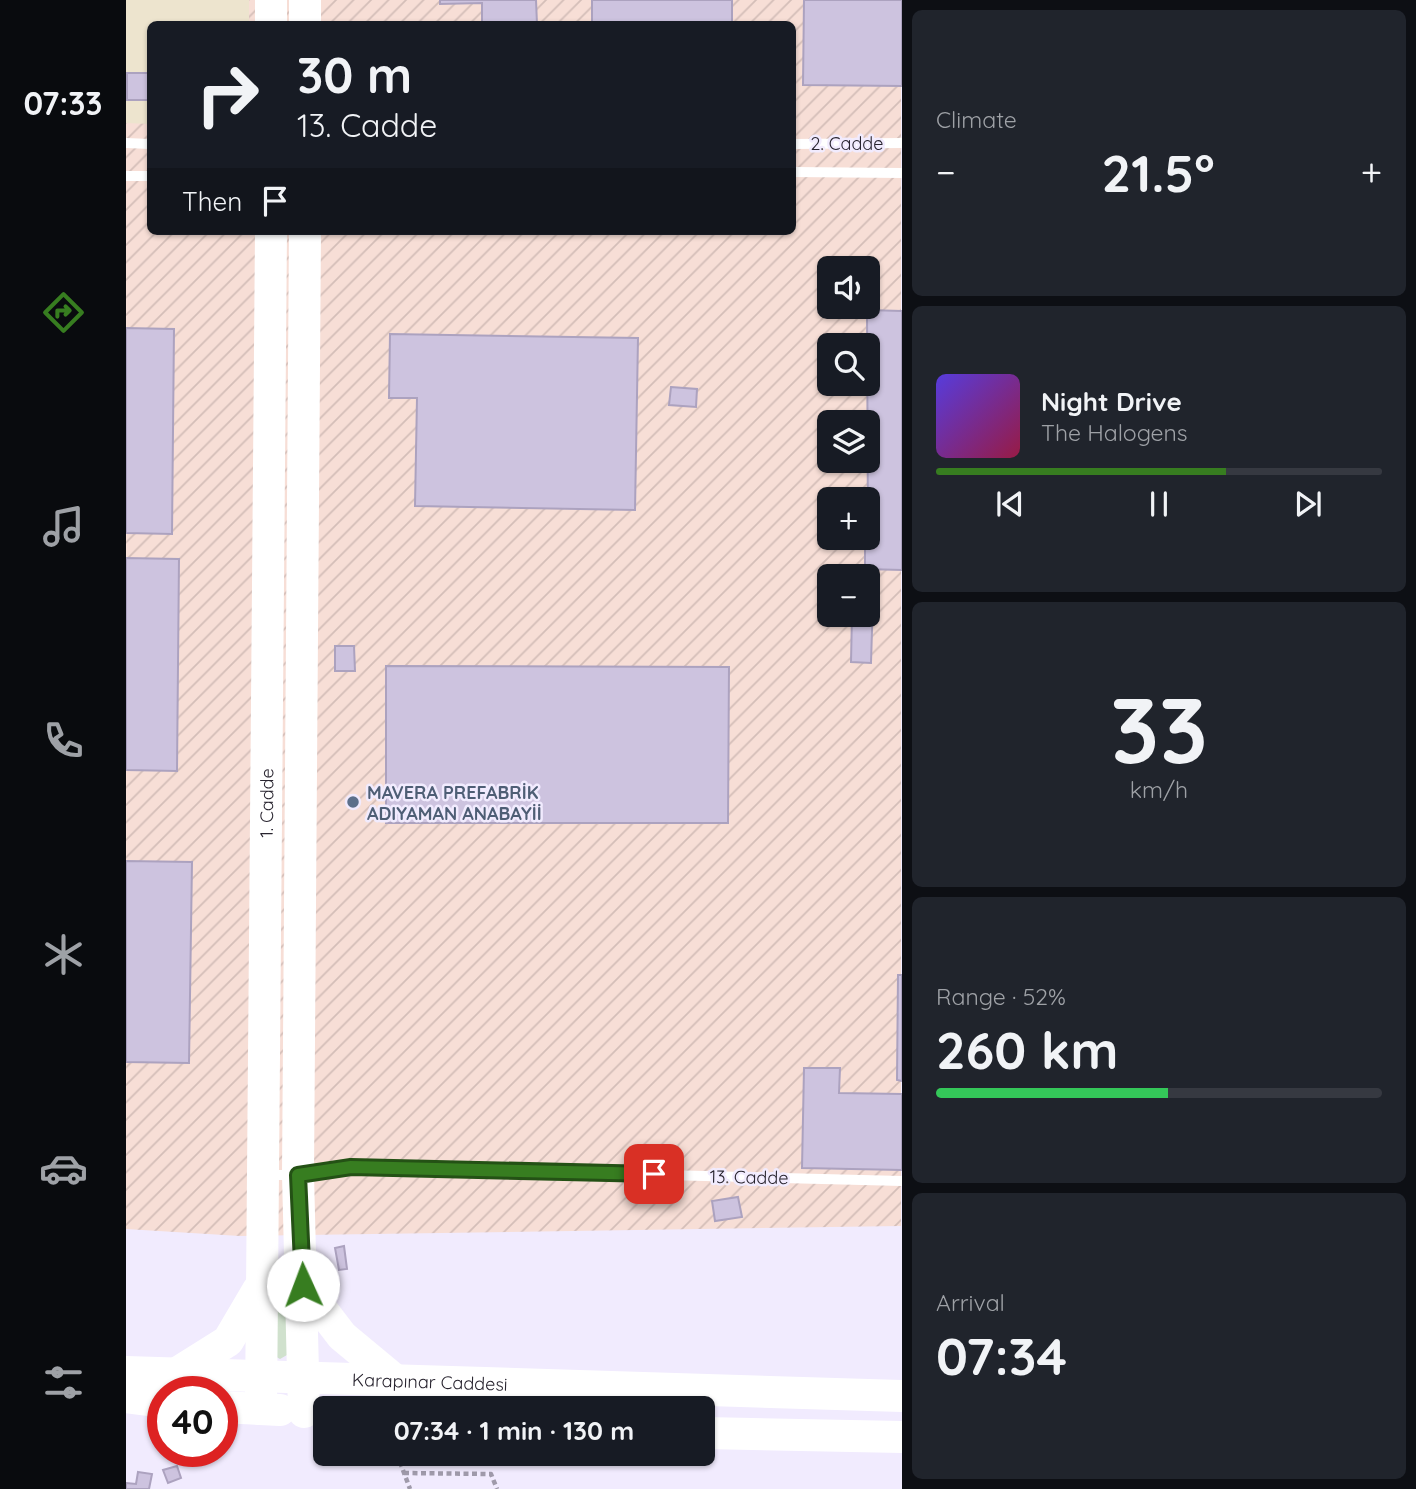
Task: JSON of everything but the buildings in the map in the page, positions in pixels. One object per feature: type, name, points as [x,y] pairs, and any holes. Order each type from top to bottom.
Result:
[{"type":"street","points":[[271,0],[271,21]]},
{"type":"street","points":[[305,0],[305,21]]},
{"type":"street","name":"1. Cadde","points":[[261,1409],[271,235]]},
{"type":"street","points":[[305,235],[298,1175],[303,1285],[303,1377],[313,1406]]},
{"type":"street","points":[[303,1285],[342,1336],[395,1380]]},
{"type":"street","points":[[177,1373],[228,1341],[261,1286]]},
{"type":"street","name":"Karapınar Caddesi","points":[[126,1372],[901,1396]]},
{"type":"street","points":[[126,1397],[147,1400]]},
{"type":"street","points":[[238,1408],[313,1412]]},
{"type":"street","points":[[715,1433],[901,1437]]},
{"type":"lane","points":[[126,143],[147,144]]},
{"type":"lane","name":"2. Cadde","points":[[796,144],[901,143]]},
{"type":"lane","name":"2. Cadde","points":[[796,172],[901,173]]},
{"type":"lane","points":[[126,176],[147,176]]},
{"type":"lane","name":"13. Cadde","points":[[261,1175],[298,1175],[351,1167],[901,1181]]},
{"type":"path","points":[[401,1466],[410,1489]]},
{"type":"path","points":[[404,1474],[491,1474],[497,1489]]},
{"type":"shaded area","points":[[126,0],[901,0],[901,1226],[240,1236],[126,1229]]},
{"type":"shaded area","points":[[126,0],[249,0],[249,21],[147,21],[147,124],[126,123]]},
{"type":"green space","points":[[273,1277],[287,1277],[287,1355],[280,1359],[273,1355]]},
{"type":"place","name":"MAVERA PREFABRİK ADIYAMAN ANABAYİİ","points":[[353,802]]},
{"type":"route","points":[[303,1285],[298,1175],[351,1167],[654,1174]]}]
